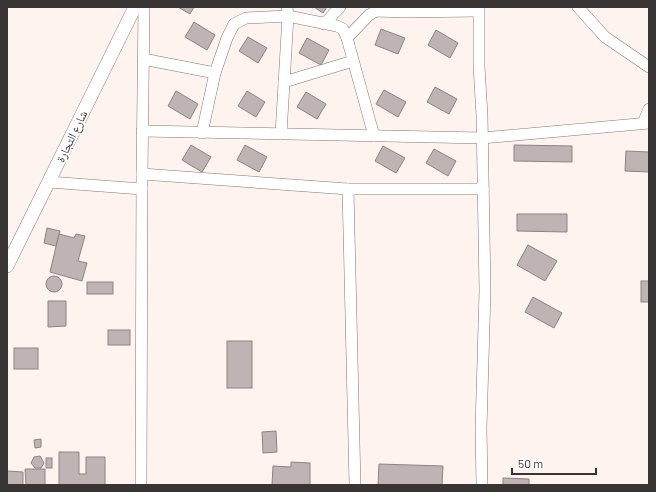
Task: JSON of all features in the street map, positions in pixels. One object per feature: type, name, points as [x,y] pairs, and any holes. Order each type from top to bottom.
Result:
[{"type":"street","name":"شارع التجارة","points":[[7,266],[135,7]]},
{"type":"street","points":[[142,485],[142,131],[144,7]]},
{"type":"street","points":[[324,24],[340,7]]},
{"type":"street","points":[[578,7],[605,37],[649,67]]},
{"type":"street","points":[[347,38],[368,15],[376,11],[404,12],[478,9],[485,291],[482,485]]},
{"type":"street","points":[[281,134],[288,12]]},
{"type":"street","points":[[202,133],[215,73],[227,38],[234,24],[246,18],[288,12],[343,29],[347,38],[374,136]]},
{"type":"street","points":[[143,59],[215,73]]},
{"type":"street","points":[[284,82],[353,62]]},
{"type":"street","points":[[142,131],[482,138],[646,123],[649,109]]},
{"type":"street","points":[[142,174],[348,189],[483,188]]},
{"type":"street","points":[[49,182],[142,189]]},
{"type":"street","points":[[348,189],[355,485]]},
{"type":"building","points":[[178,7],[194,7],[190,14]]},
{"type":"building","points":[[314,7],[327,7],[323,13]]},
{"type":"building","points":[[194,22],[215,35],[207,50],[185,37]]},
{"type":"building","points":[[381,29],[405,38],[398,54],[375,45]]},
{"type":"building","points":[[436,30],[458,43],[450,58],[428,45]]},
{"type":"building","points":[[248,37],[267,48],[258,63],[239,51]]},
{"type":"building","points":[[307,38],[329,50],[321,65],[299,53]]},
{"type":"building","points":[[435,87],[457,99],[449,114],[427,102]]},
{"type":"building","points":[[384,90],[406,102],[398,117],[376,104]]},
{"type":"building","points":[[176,91],[198,104],[190,119],[168,106]]},
{"type":"building","points":[[247,91],[265,102],[256,117],[238,106]]},
{"type":"building","points":[[306,92],[326,104],[317,119],[297,107]]},
{"type":"building","points":[[191,145],[211,157],[202,172],[182,160]]},
{"type":"building","points":[[245,145],[267,157],[259,172],[237,160]]},
{"type":"building","points":[[514,145],[572,146],[572,162],[514,161]]},
{"type":"building","points":[[383,146],[405,158],[396,173],[375,161]]},
{"type":"building","points":[[434,149],[456,161],[448,176],[426,163]]},
{"type":"building","points":[[626,151],[649,152],[649,172],[625,171]]},
{"type":"building","points":[[517,214],[567,214],[567,232],[517,231]]},
{"type":"building","points":[[47,228],[60,231],[56,246],[44,243]]},
{"type":"building","points":[[59,234],[74,238],[76,234],[85,236],[78,261],[87,263],[82,281],[50,272]]},
{"type":"building","points":[[528,245],[557,261],[545,281],[517,265]]},
{"type":"building","points":[[54,276],[60,278],[62,284],[60,290],[54,292],[48,290],[46,284],[48,278]]},
{"type":"building","points":[[641,281],[649,281],[649,302],[641,302]]},
{"type":"building","points":[[87,282],[113,282],[113,294],[87,294]]},
{"type":"building","points":[[533,297],[562,313],[554,328],[525,312]]},
{"type":"building","points":[[48,301],[66,301],[66,326],[48,327]]},
{"type":"building","points":[[108,330],[130,330],[130,345],[108,345]]},
{"type":"building","points":[[227,341],[252,341],[252,388],[227,388]]},
{"type":"building","points":[[14,348],[38,348],[38,369],[14,369]]},
{"type":"building","points":[[276,431],[277,452],[263,453],[262,432]]},
{"type":"building","points":[[41,439],[41,447],[35,448],[34,440]]},
{"type":"building","points":[[59,452],[79,452],[79,474],[86,474],[86,457],[105,457],[105,485],[59,485]]},
{"type":"building","points":[[40,456],[44,463],[41,468],[35,468],[31,463],[34,457]]},
{"type":"building","points":[[46,458],[52,458],[52,468],[46,468]]},
{"type":"building","points":[[291,462],[310,463],[310,485],[272,485],[273,466],[291,467]]},
{"type":"building","points":[[379,464],[443,466],[442,485],[378,485]]},
{"type":"building","points":[[25,469],[45,469],[45,485],[26,485]]},
{"type":"building","points":[[7,471],[23,472],[23,485],[7,485]]},
{"type":"building","points":[[503,478],[529,479],[529,485],[503,485]]}]
